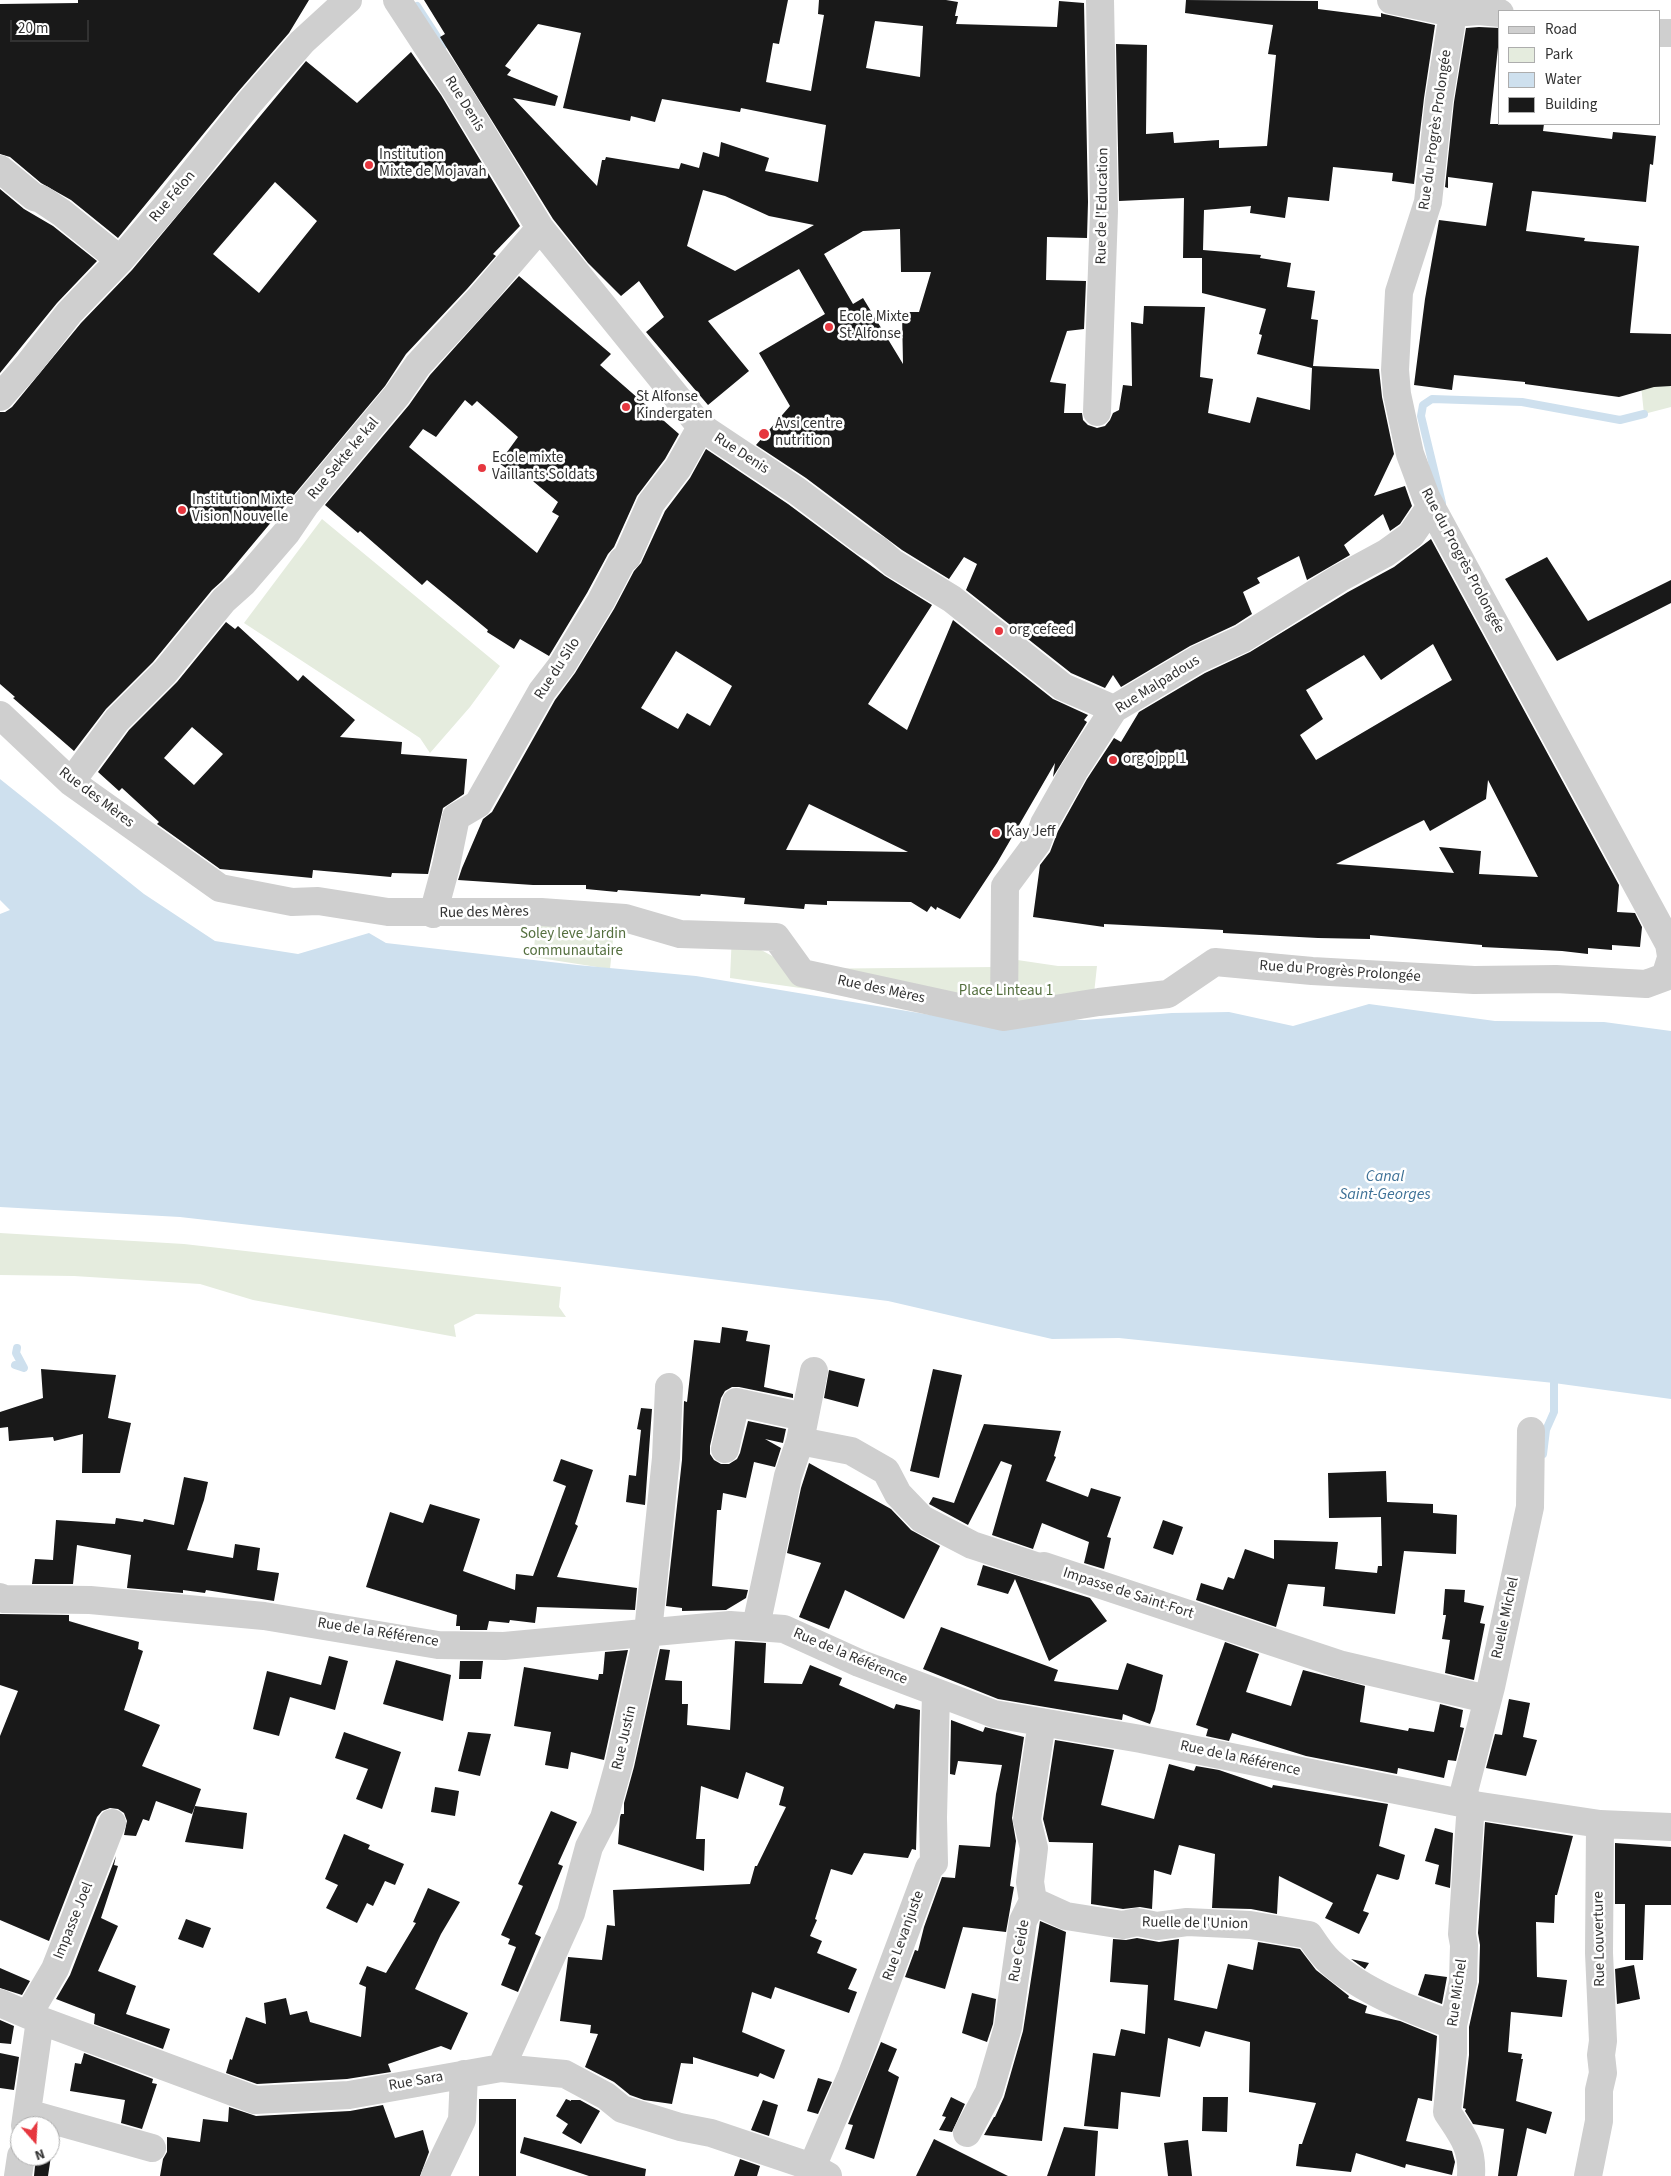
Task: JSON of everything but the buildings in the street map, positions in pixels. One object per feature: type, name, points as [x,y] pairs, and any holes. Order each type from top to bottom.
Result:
[{"type":"street","name":"Rue Félon","points":[[0,397],[69,313],[120,260],[169,203],[248,103],[302,42],[348,0]]},
{"type":"street","name":"Rue Denis","points":[[397,0],[454,87],[540,228],[701,427],[797,491],[893,563],[952,599],[1063,687],[1114,709]]},
{"type":"street","name":"Rue de l'Education","points":[[1097,412],[1104,211],[1100,0]]},
{"type":"street","points":[[1392,0],[1419,3],[1453,13],[1479,11],[1498,13]]},
{"type":"street","name":"Rue du Progrès Prolongée","points":[[1004,1017],[1099,1002],[1168,994],[1215,962],[1312,971],[1464,980],[1556,979],[1646,984],[1665,977],[1671,957],[1669,944],[1431,506],[1410,454],[1401,419],[1397,394],[1396,360],[1399,292],[1428,202],[1439,100],[1453,13]]},
{"type":"street","points":[[0,168],[34,197],[41,198],[62,213],[120,260]]},
{"type":"street","name":"Rue Sekte ke kal","points":[[71,782],[117,720],[165,672],[224,600],[243,583],[287,532],[306,504],[397,395],[418,366],[479,300],[540,228]]},
{"type":"street","name":"Rue du Silo","points":[[433,914],[446,866],[456,817],[478,804],[542,691],[562,665],[601,601],[622,560],[627,556],[651,503],[678,468],[701,427]]},
{"type":"street","name":"Rue Malpadous","points":[[1004,1017],[1005,886],[1037,843],[1044,824],[1069,779],[1114,709],[1198,659],[1242,639],[1340,578],[1386,553],[1411,535],[1431,506]]},
{"type":"street","name":"Rue des Mères","points":[[0,715],[71,782],[220,888],[292,902],[318,901],[388,912],[433,914],[550,912],[625,918],[680,934],[776,937],[802,973],[1004,1017]]},
{"type":"street","points":[[756,1626],[788,1476],[802,1429],[814,1371]]},
{"type":"street","name":"Rue Justin","points":[[501,2068],[571,1913],[589,1847],[604,1818],[619,1764],[648,1632],[666,1458],[669,1387]]},
{"type":"street","name":"Impasse de Saint-Fort","points":[[725,1449],[736,1402],[851,1451],[886,1471],[898,1494],[922,1519],[972,1545],[1039,1567],[1044,1566],[1342,1665],[1486,1699]]},
{"type":"street","name":"Ruelle Michel","points":[[1466,1803],[1486,1699],[1530,1507],[1531,1431]]},
{"type":"street","name":"Rue de la Référence","points":[[0,1597],[4,1599],[90,1600],[264,1616],[438,1645],[504,1646],[730,1625],[784,1628],[859,1663],[994,1714],[1142,1738],[1466,1803],[1600,1824],[1671,1828]]},
{"type":"street","name":"Rue Levanjuste","points":[[820,2171],[852,2074],[929,1868],[934,1863],[933,1818],[936,1693]]},
{"type":"street","name":"Rue Ceide","points":[[967,2134],[990,2092],[1008,2027],[1023,1921],[1033,1901],[1030,1882],[1034,1848],[1027,1820],[1042,1722]]},
{"type":"street","name":"Rue Michel","points":[[1466,1803],[1462,1934],[1464,1946],[1463,1982],[1452,2025],[1454,2053],[1447,2112],[1464,2138],[1471,2155],[1471,2176]]},
{"type":"street","name":"Impasse Joel","points":[[37,2021],[54,1969],[112,1823]]},
{"type":"street","name":"Rue Louverture","points":[[1588,2176],[1599,2121],[1599,2090],[1603,2073],[1599,1952],[1600,1824]]},
{"type":"street","name":"Ruelle de l'Union","points":[[1033,1901],[1066,1916],[1123,1925],[1138,1922],[1157,1926],[1188,1922],[1250,1925],[1309,1935],[1330,1962],[1359,1984],[1413,2010],[1452,2025]]},
{"type":"street","name":"Rue Sara","points":[[0,2002],[37,2021],[254,2100],[349,2094],[501,2068],[565,2074],[606,2096],[622,2109],[680,2127],[710,2133],[820,2171]]},
{"type":"street","points":[[0,2014],[37,2021],[26,2116]]},
{"type":"street","points":[[434,2176],[462,2120],[464,2074]]},
{"type":"street","points":[[60,2127],[152,2148]]},
{"type":"green space","points":[[1636,338],[1671,350],[1671,407],[1644,414]]},
{"type":"green space","points":[[322,519],[500,666],[470,707],[430,753],[420,738],[244,623]]},
{"type":"green space","name":"Soley leve Jardin communautaire","points":[[537,919],[614,931],[610,969],[533,957]]},
{"type":"green space","name":"Place Linteau 1","points":[[732,934],[796,969],[995,967],[997,957],[1058,966],[1097,966],[1092,1012],[1004,1017],[730,978]]},
{"type":"green space","points":[[0,1233],[184,1244],[561,1287],[559,1307],[566,1317],[476,1314],[454,1325],[456,1337],[253,1300],[200,1284],[74,1276],[0,1275]]},
{"type":"water","name":"Canal Saint-Georges","points":[[0,779],[144,894],[215,941],[298,954],[369,933],[386,943],[577,965],[696,976],[931,1015],[1084,1020],[1172,1013],[1229,1012],[1293,1026],[1369,1004],[1495,1021],[1604,1022],[1671,1031],[1671,1399],[1554,1383],[1119,1338],[1052,1339],[888,1301],[558,1260],[180,1217],[0,1207],[0,914],[10,910],[0,900]]},
{"type":"waterway","points":[[417,6],[443,46]]},
{"type":"waterway","points":[[1442,503],[1421,416],[1423,405],[1432,399],[1522,402],[1620,420],[1644,414]]},
{"type":"waterway","points":[[15,1365],[24,1368],[16,1353],[17,1348]]},
{"type":"waterway","points":[[1543,1454],[1546,1430],[1554,1412],[1554,1383]]},
{"type":"place","name":"Institution Mixte de Mojavah","points":[[369,165]]},
{"type":"place","name":"Ecole Mixte St Alfonse","points":[[829,327]]},
{"type":"place","name":"St Alfonse Kindergaten","points":[[626,407]]},
{"type":"place","name":"Avsi centre nutrition","points":[[764,434]]},
{"type":"place","name":"Ecole mixte Vaillants Soldats","points":[[482,468]]},
{"type":"place","name":"Institution Mixte Vision Nouvelle","points":[[182,510]]},
{"type":"place","name":"org cefeed","points":[[999,631]]},
{"type":"place","name":"org ojppl1","points":[[1113,760]]},
{"type":"place","name":"Kay Jeff","points":[[996,833]]}]
